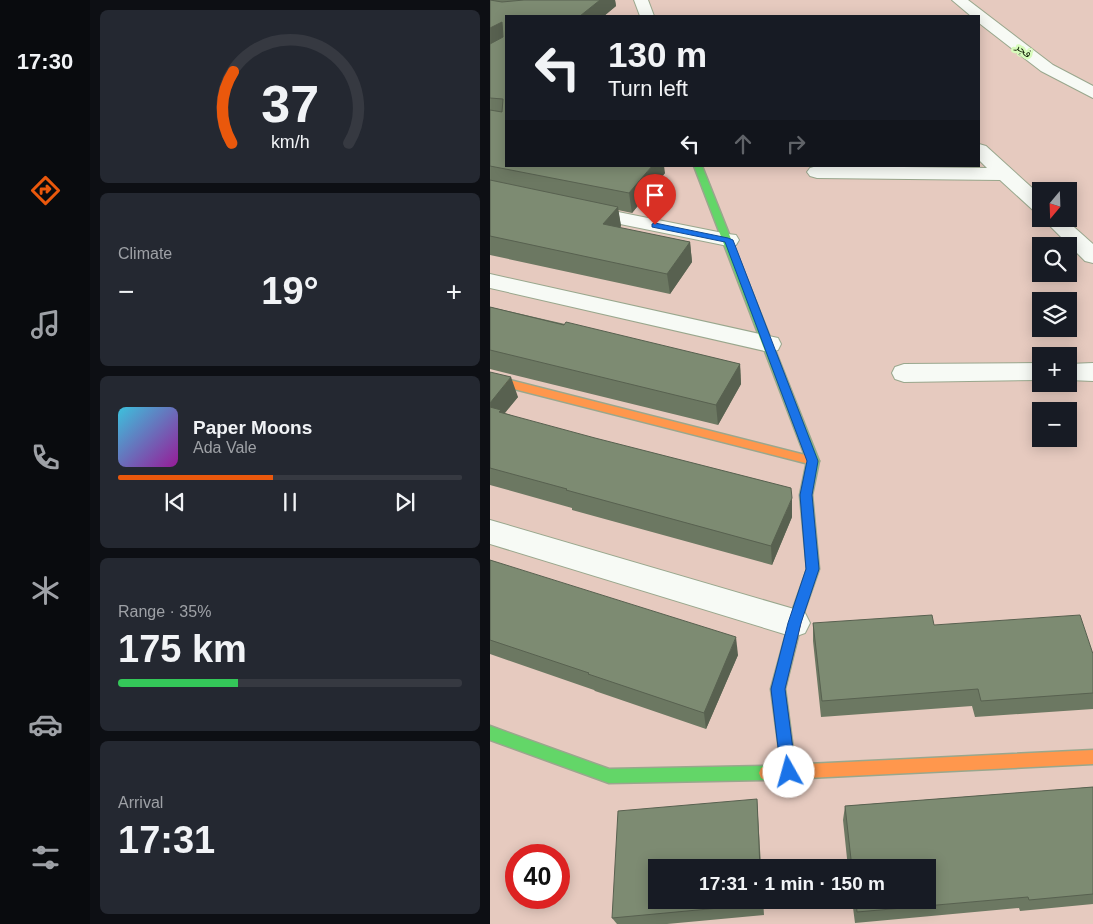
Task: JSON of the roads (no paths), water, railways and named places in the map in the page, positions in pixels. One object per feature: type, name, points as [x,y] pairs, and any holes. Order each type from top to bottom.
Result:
[{"type":"street","points":[[641,0],[646,15]]},
{"type":"street","name":"فجر","points":[[959,0],[978,15]]},
{"type":"street","name":"فجر","points":[[980,16],[1047,68],[1093,93]]},
{"type":"street","points":[[980,151],[1032,199]]},
{"type":"street","points":[[698,167],[813,461],[806,495],[812,569],[794,623],[778,689],[789,772]]},
{"type":"street","points":[[817,172],[1006,174]]},
{"type":"street","points":[[566,207],[728,240]]},
{"type":"street","points":[[1063,228],[1093,256]]},
{"type":"street","points":[[490,281],[769,344]]},
{"type":"street","points":[[904,374],[1032,372]]},
{"type":"street","points":[[1077,372],[1093,372]]},
{"type":"street","points":[[490,379],[813,461]]},
{"type":"street","points":[[490,532],[794,623]]},
{"type":"street","points":[[490,733],[609,776],[789,772],[1093,757]]}]
